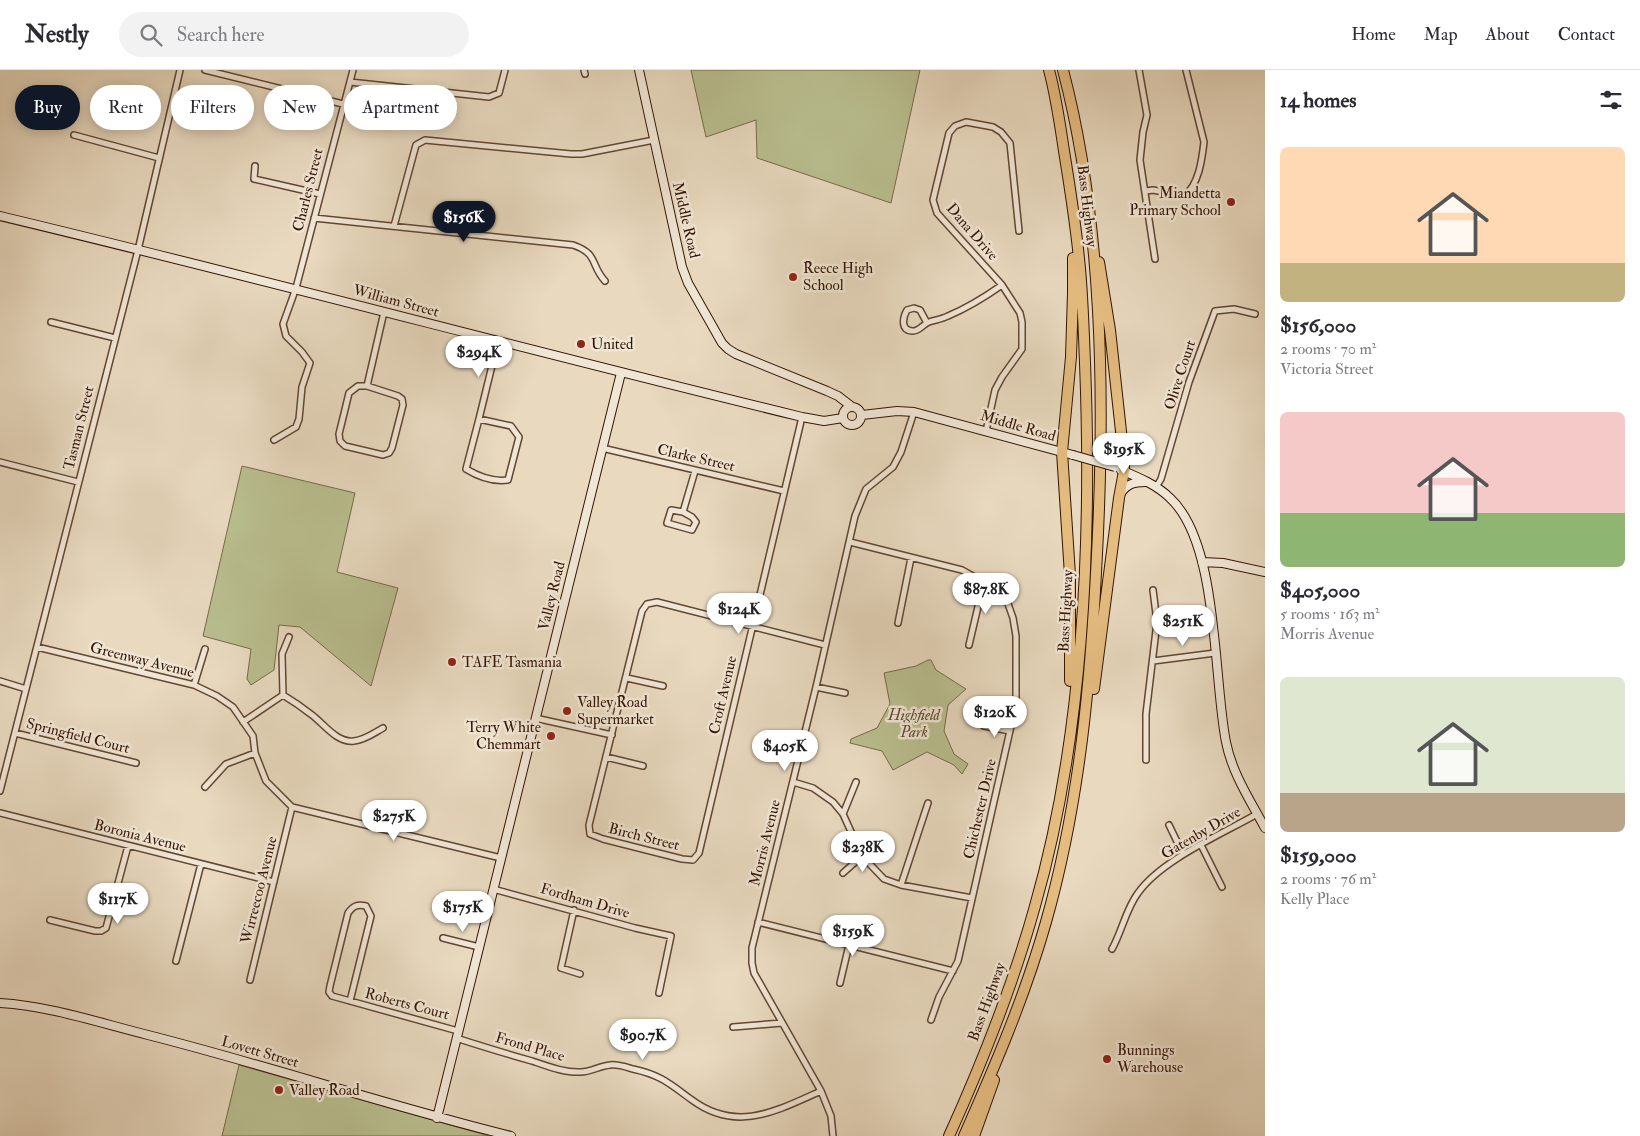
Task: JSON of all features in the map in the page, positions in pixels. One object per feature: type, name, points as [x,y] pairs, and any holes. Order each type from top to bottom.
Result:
[{"type":"highway","name":"Bass Highway","points":[[949,1136],[992,1035],[1013,978],[1036,904],[1067,757],[1079,654],[1087,471],[1081,282],[1072,195],[1049,70]]},
{"type":"highway","name":"Bass Highway","points":[[964,1136],[1027,984],[1046,921],[1070,818],[1087,708],[1100,500],[1100,400],[1097,309],[1088,200],[1063,70]]},
{"type":"highway","points":[[1067,757],[1071,664],[1070,575],[1062,452],[1071,357],[1074,293],[1072,195]]},
{"type":"highway","points":[[1070,818],[1090,726],[1119,498],[1119,469],[1124,459],[1110,330],[1088,200]]},
{"type":"highway","points":[[974,1136],[990,1096],[1006,1038]]},
{"type":"street","name":"Tasman Street","points":[[0,791],[1,781],[15,733],[138,250],[180,70]]},
{"type":"street","points":[[205,70],[343,104]]},
{"type":"street","name":"Charles Street","points":[[274,440],[296,427],[299,418],[302,387],[310,363],[286,336],[283,324],[296,288],[353,70]]},
{"type":"street","points":[[350,82],[489,97],[499,93],[505,70]]},
{"type":"street","name":"Middle Road","points":[[639,70],[682,267],[688,283],[722,343],[736,354],[827,391],[838,396],[851,406]]},
{"type":"street","points":[[1139,70],[1147,115],[1140,160],[1156,259]]},
{"type":"street","points":[[1146,190],[1184,196],[1194,186],[1203,154],[1204,142],[1186,70]]},
{"type":"street","name":"Dana Drive","points":[[986,431],[995,390],[1022,349],[1022,322],[1020,313],[1002,285],[937,213],[933,200],[949,133],[955,126],[966,122],[993,127],[1002,132],[1010,143],[1019,231]]},
{"type":"street","points":[[74,135],[160,158]]},
{"type":"street","points":[[394,226],[416,145],[425,140],[571,154],[582,154],[654,140]]},
{"type":"street","points":[[255,166],[254,179],[320,194]]},
{"type":"street","name":"William Street","points":[[0,216],[296,288],[498,342],[802,417],[824,421],[843,418]]},
{"type":"street","points":[[314,218],[573,245],[592,256],[599,274],[605,281]]},
{"type":"street","points":[[927,323],[920,310],[914,308],[907,310],[903,324],[906,329],[918,330],[927,323],[946,317],[968,306],[1002,285]]},
{"type":"street","name":"Olive Court","points":[[1156,486],[1161,479],[1189,382],[1215,311],[1234,309],[1256,314]]},
{"type":"street","points":[[367,386],[384,312]]},
{"type":"street","points":[[51,322],[115,338]]},
{"type":"street","points":[[479,419],[511,426],[519,437],[508,480],[497,481],[476,476],[466,469],[498,342]]},
{"type":"street","name":"Valley Road","points":[[437,1118],[621,373]]},
{"type":"street","points":[[358,386],[367,386],[402,399],[403,405],[392,448],[389,453],[382,455],[345,446],[340,441],[339,434],[349,393],[358,386]]},
{"type":"street","points":[[851,406],[857,408],[862,415],[858,423],[852,425],[846,423],[843,418],[845,409],[851,406]]},
{"type":"street","name":"Middle Road","points":[[862,415],[897,411],[914,412],[986,431],[1119,469],[1156,486],[1171,498],[1187,520],[1196,538],[1202,562],[1209,598],[1223,723],[1230,759],[1265,828]]},
{"type":"street","name":"Morris Avenue","points":[[833,1136],[831,1116],[820,1092],[754,973],[752,948],[856,516],[866,489],[893,467],[901,452],[914,412]]},
{"type":"street","name":"Croft Avenue","points":[[693,860],[699,853],[802,417]]},
{"type":"street","points":[[1046,448],[1057,443],[1064,434]]},
{"type":"street","name":"Clarke Street","points":[[602,448],[784,491]]},
{"type":"street","points":[[0,462],[78,482]]},
{"type":"street","points":[[683,512],[695,471]]},
{"type":"street","points":[[1119,498],[1126,486],[1136,482],[1147,482]]},
{"type":"street","points":[[671,510],[683,512],[692,517],[696,522],[692,530],[667,523],[671,510]]},
{"type":"street","name":"Chichester Drive","points":[[850,542],[962,570],[996,588],[1007,601],[1013,618],[1016,636],[1016,704],[958,961],[939,997],[931,1020]]},
{"type":"street","points":[[898,623],[911,558]]},
{"type":"street","points":[[1202,562],[1223,563],[1265,572]]},
{"type":"street","points":[[969,645],[984,581]]},
{"type":"street","points":[[1000,594],[1012,585]]},
{"type":"street","points":[[1146,760],[1146,714],[1157,622],[1153,590]]},
{"type":"street","points":[[643,766],[606,757],[642,611],[647,604],[657,602],[826,645]]},
{"type":"street","points":[[283,695],[282,654],[289,637]]},
{"type":"street","name":"Greenway Avenue","points":[[37,647],[194,685],[217,696],[233,707],[253,736],[255,753],[266,781],[292,807]]},
{"type":"street","points":[[194,685],[205,648]]},
{"type":"street","points":[[1153,662],[1215,653]]},
{"type":"street","points":[[626,678],[664,686]]},
{"type":"street","points":[[0,682],[26,689]]},
{"type":"street","points":[[816,687],[845,693]]},
{"type":"street","points":[[243,722],[283,695]]},
{"type":"street","points":[[283,695],[346,741],[364,738],[383,728]]},
{"type":"street","points":[[535,718],[612,735]]},
{"type":"street","points":[[984,726],[1010,731]]},
{"type":"street","name":"Springfield Court","points":[[15,733],[136,763]]},
{"type":"street","points":[[205,787],[226,764],[255,753]]},
{"type":"street","name":"Birch Street","points":[[606,757],[589,825],[590,834],[682,860],[693,860]]},
{"type":"street","points":[[793,782],[813,788],[833,802],[843,814],[862,856],[884,879],[901,885],[972,898]]},
{"type":"street","points":[[843,814],[856,782]]},
{"type":"street","points":[[901,885],[928,803]]},
{"type":"street","points":[[292,807],[501,858]]},
{"type":"street","name":"Wirreecoo Avenue","points":[[250,980],[292,807]]},
{"type":"street","name":"Boronia Avenue","points":[[0,814],[274,882]]},
{"type":"street","name":"Gatenby Drive","points":[[1112,949],[1136,895],[1142,887],[1183,854],[1201,846],[1257,814]]},
{"type":"street","points":[[1169,825],[1183,854]]},
{"type":"street","points":[[50,920],[95,931],[101,931],[106,928],[128,846]]},
{"type":"street","points":[[1201,846],[1222,887]]},
{"type":"street","points":[[843,872],[862,856]]},
{"type":"street","points":[[176,961],[201,864]]},
{"type":"street","name":"Fordham Drive","points":[[493,889],[671,936],[659,993]]},
{"type":"street","name":"Roberts Court","points":[[350,1001],[371,916],[366,906],[360,905],[353,907],[348,913],[329,992],[332,996],[457,1035]]},
{"type":"street","points":[[574,910],[561,968],[580,974]]},
{"type":"street","points":[[758,922],[954,971]]},
{"type":"street","points":[[443,938],[479,946]]},
{"type":"street","points":[[840,983],[849,945]]},
{"type":"street","name":"Lovett Street","points":[[0,1003],[48,1009],[173,1042],[437,1118],[511,1136]]},
{"type":"street","points":[[733,1027],[782,1023]]},
{"type":"street","name":"Frond Place","points":[[457,1035],[559,1069],[581,1072],[612,1065],[652,1074],[675,1086],[711,1112],[729,1117],[751,1118],[766,1114],[820,1092]]},
{"type":"green space","points":[[691,70],[920,70],[891,203],[757,158],[756,120],[706,137]]},
{"type":"green space","points":[[242,466],[355,493],[337,572],[398,588],[371,686],[300,627],[279,625],[274,670],[251,685],[247,679],[251,649],[203,636]]},
{"type":"green space","name":"Highfield Park","points":[[931,660],[936,670],[966,689],[948,705],[944,731],[954,754],[968,764],[962,774],[954,765],[927,752],[893,770],[882,751],[850,743],[851,739],[877,728],[890,704],[884,673],[916,666]]},
{"type":"green space","name":"Valley Road","points":[[239,1065],[489,1136],[222,1136]]},
{"type":"place","name":"Miandetta Primary School","points":[[1231,202]]},
{"type":"place","name":"Reece High School","points":[[793,277]]},
{"type":"place","name":"United","points":[[581,344]]},
{"type":"place","name":"TAFE Tasmania","points":[[452,662]]},
{"type":"place","name":"Valley Road Supermarket","points":[[567,711]]},
{"type":"place","name":"Terry White Chemmart","points":[[551,736]]},
{"type":"place","name":"Bunnings Warehouse","points":[[1107,1059]]},
{"type":"place","name":"Valley Road","points":[[279,1090]]}]
